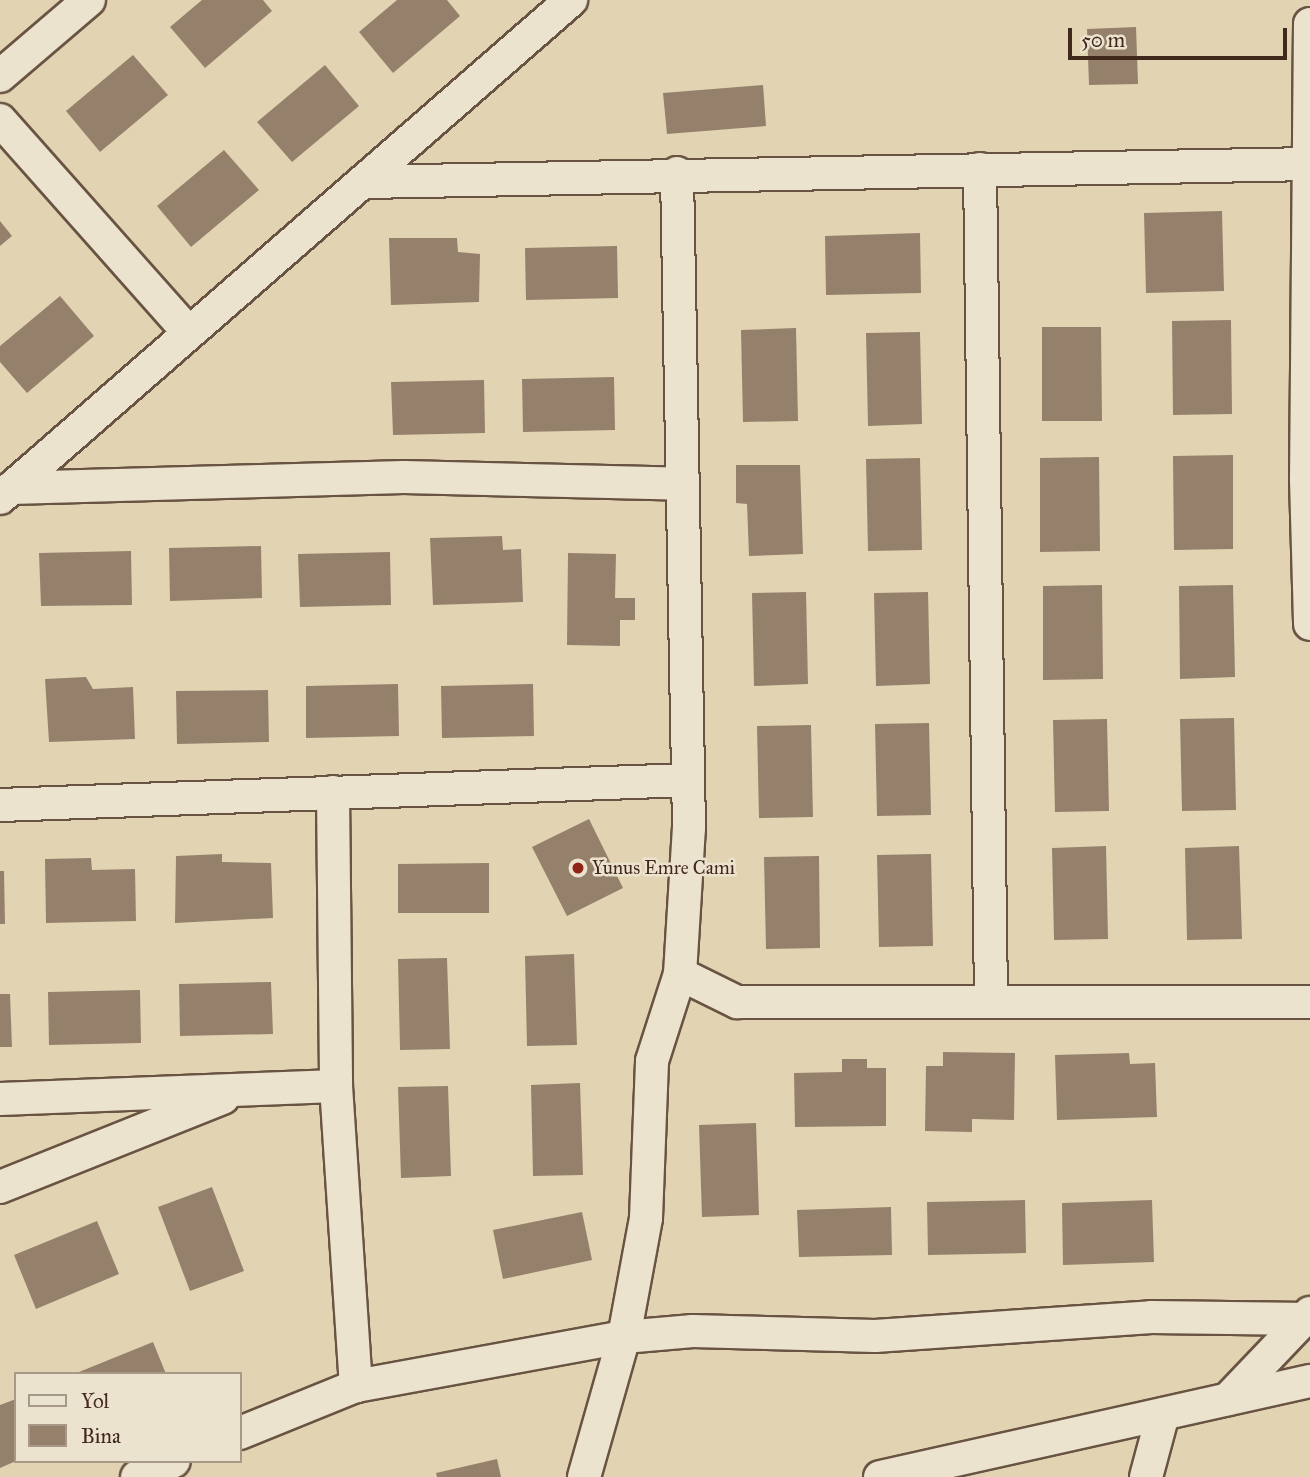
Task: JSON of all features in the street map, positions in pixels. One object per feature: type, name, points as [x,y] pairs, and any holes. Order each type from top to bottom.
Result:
[{"type":"street","points":[[0,76],[89,0]]},
{"type":"street","points":[[6,493],[188,332],[366,182],[571,0]]},
{"type":"street","points":[[1310,24],[1310,624]]},
{"type":"street","points":[[0,120],[188,332]]},
{"type":"street","points":[[366,182],[677,173],[1309,164]]},
{"type":"street","points":[[980,169],[991,1002]]},
{"type":"street","points":[[584,1477],[624,1337],[646,1218],[652,1061],[680,974],[688,780],[677,173]]},
{"type":"street","points":[[6,493],[404,477],[683,484]]},
{"type":"street","points":[[0,805],[688,780]]},
{"type":"street","points":[[334,792],[336,1086],[356,1386]]},
{"type":"street","points":[[680,974],[737,1002],[1310,1002]]},
{"type":"street","points":[[0,1099],[336,1086]]},
{"type":"street","points":[[0,1187],[245,1089]]},
{"type":"street","points":[[242,1432],[356,1386],[624,1337],[693,1331],[875,1336],[1151,1317],[1309,1316]]},
{"type":"street","points":[[1228,1399],[1309,1316]]},
{"type":"street","points":[[880,1477],[931,1471],[1310,1381]]},
{"type":"street","points":[[1146,1477],[1163,1414]]},
{"type":"street","points":[[137,1477],[169,1463]]},
{"type":"building","points":[[202,0],[263,0],[272,11],[205,68],[170,27]]},
{"type":"building","points":[[397,0],[447,0],[460,16],[393,73],[359,32]]},
{"type":"building","points":[[1136,27],[1138,84],[1089,85],[1087,29]]},
{"type":"building","points":[[133,55],[168,95],[100,152],[66,111]]},
{"type":"building","points":[[325,65],[359,106],[292,162],[257,122]]},
{"type":"building","points":[[763,85],[766,126],[667,134],[663,93]]},
{"type":"building","points":[[224,150],[259,190],[191,247],[157,206]]},
{"type":"building","points":[[1222,211],[1224,291],[1146,293],[1144,213]]},
{"type":"building","points":[[0,221],[12,236],[0,246]]},
{"type":"building","points":[[920,233],[921,293],[826,295],[825,236]]},
{"type":"building","points":[[389,238],[457,238],[458,252],[480,254],[479,302],[391,305]]},
{"type":"building","points":[[617,246],[618,298],[526,300],[525,248]]},
{"type":"building","points":[[60,296],[94,336],[27,393],[0,362],[0,346]]},
{"type":"building","points":[[1231,320],[1232,414],[1173,415],[1172,321]]},
{"type":"building","points":[[1042,327],[1101,327],[1102,421],[1042,421]]},
{"type":"building","points":[[796,328],[798,421],[743,422],[741,330]]},
{"type":"building","points":[[920,332],[922,424],[868,426],[866,333]]},
{"type":"building","points":[[614,377],[615,430],[523,432],[522,379]]},
{"type":"building","points":[[484,380],[485,433],[393,435],[391,382]]},
{"type":"building","points":[[1233,455],[1233,549],[1174,550],[1173,456]]},
{"type":"building","points":[[1099,457],[1100,551],[1040,552],[1040,458]]},
{"type":"building","points":[[920,458],[922,550],[868,551],[866,459]]},
{"type":"building","points":[[736,465],[800,465],[803,554],[749,556],[747,504],[736,503]]},
{"type":"building","points":[[502,536],[503,550],[521,549],[523,602],[433,605],[430,538]]},
{"type":"building","points":[[261,546],[262,598],[170,601],[169,548]]},
{"type":"building","points":[[131,551],[132,605],[41,606],[39,553]]},
{"type":"building","points":[[390,552],[391,605],[300,607],[298,554]]},
{"type":"building","points":[[568,553],[616,554],[615,598],[635,598],[635,620],[620,620],[620,646],[567,645]]},
{"type":"building","points":[[1102,585],[1103,679],[1043,680],[1043,586]]},
{"type":"building","points":[[1233,585],[1235,677],[1180,679],[1179,586]]},
{"type":"building","points":[[806,592],[808,684],[754,686],[752,593]]},
{"type":"building","points":[[928,592],[930,684],[876,686],[874,593]]},
{"type":"building","points":[[86,677],[93,689],[133,687],[135,739],[49,742],[45,679]]},
{"type":"building","points":[[398,684],[399,736],[306,738],[306,686]]},
{"type":"building","points":[[533,684],[534,736],[442,738],[441,686]]},
{"type":"building","points":[[268,690],[269,742],[177,744],[176,691]]},
{"type":"building","points":[[1234,718],[1236,810],[1182,811],[1180,719]]},
{"type":"building","points":[[1107,719],[1109,811],[1055,812],[1053,720]]},
{"type":"building","points":[[929,723],[931,815],[877,816],[875,724]]},
{"type":"building","points":[[811,725],[813,817],[759,818],[757,726]]},
{"type":"building","name":"Yunus Emre Cami","points":[[589,819],[623,888],[567,916],[532,847]]},
{"type":"building","points":[[1106,846],[1108,939],[1054,940],[1052,848]]},
{"type":"building","points":[[1239,846],[1242,939],[1187,940],[1185,848]]},
{"type":"building","points":[[222,854],[222,862],[271,863],[273,918],[175,923],[176,856]]},
{"type":"building","points":[[931,854],[933,946],[879,947],[877,855]]},
{"type":"building","points":[[819,856],[820,948],[766,949],[764,857]]},
{"type":"building","points":[[91,858],[92,870],[135,869],[136,921],[46,923],[45,859]]},
{"type":"building","points":[[489,863],[489,913],[398,913],[398,864]]},
{"type":"building","points":[[0,871],[4,871],[5,924],[0,924]]},
{"type":"building","points":[[574,954],[577,1045],[527,1046],[525,956]]},
{"type":"building","points":[[447,958],[450,1049],[400,1050],[398,959]]},
{"type":"building","points":[[271,982],[273,1034],[180,1036],[179,984]]},
{"type":"building","points":[[140,990],[141,1043],[49,1045],[48,992]]},
{"type":"building","points":[[0,994],[10,994],[12,1047],[0,1047]]},
{"type":"building","points":[[943,1052],[1015,1053],[1014,1120],[972,1119],[972,1132],[925,1131],[926,1066],[943,1066]]},
{"type":"building","points":[[1129,1053],[1130,1064],[1155,1063],[1157,1117],[1057,1120],[1055,1055]]},
{"type":"building","points":[[842,1059],[867,1059],[867,1068],[886,1068],[886,1126],[795,1127],[794,1073],[842,1072]]},
{"type":"building","points":[[580,1083],[583,1175],[533,1176],[531,1085]]},
{"type":"building","points":[[448,1086],[451,1176],[401,1178],[398,1087]]},
{"type":"building","points":[[756,1123],[759,1215],[702,1217],[699,1125]]},
{"type":"building","points":[[212,1187],[244,1271],[190,1291],[158,1207]]},
{"type":"building","points":[[1025,1200],[1026,1253],[928,1255],[927,1202]]},
{"type":"building","points":[[1152,1200],[1154,1262],[1063,1265],[1062,1203]]},
{"type":"building","points":[[891,1207],[892,1255],[799,1257],[797,1210]]},
{"type":"building","points":[[582,1212],[592,1260],[503,1279],[493,1230]]},
{"type":"building","points":[[97,1221],[119,1274],[36,1309],[14,1255]]},
{"type":"building","points":[[153,1342],[165,1372],[79,1372]]},
{"type":"building","points":[[14,1400],[14,1462],[0,1468],[0,1405]]},
{"type":"building","points":[[497,1459],[501,1477],[437,1477],[436,1473]]},
{"type":"place","name":"Yunus Emre Cami","points":[[578,868]]}]
